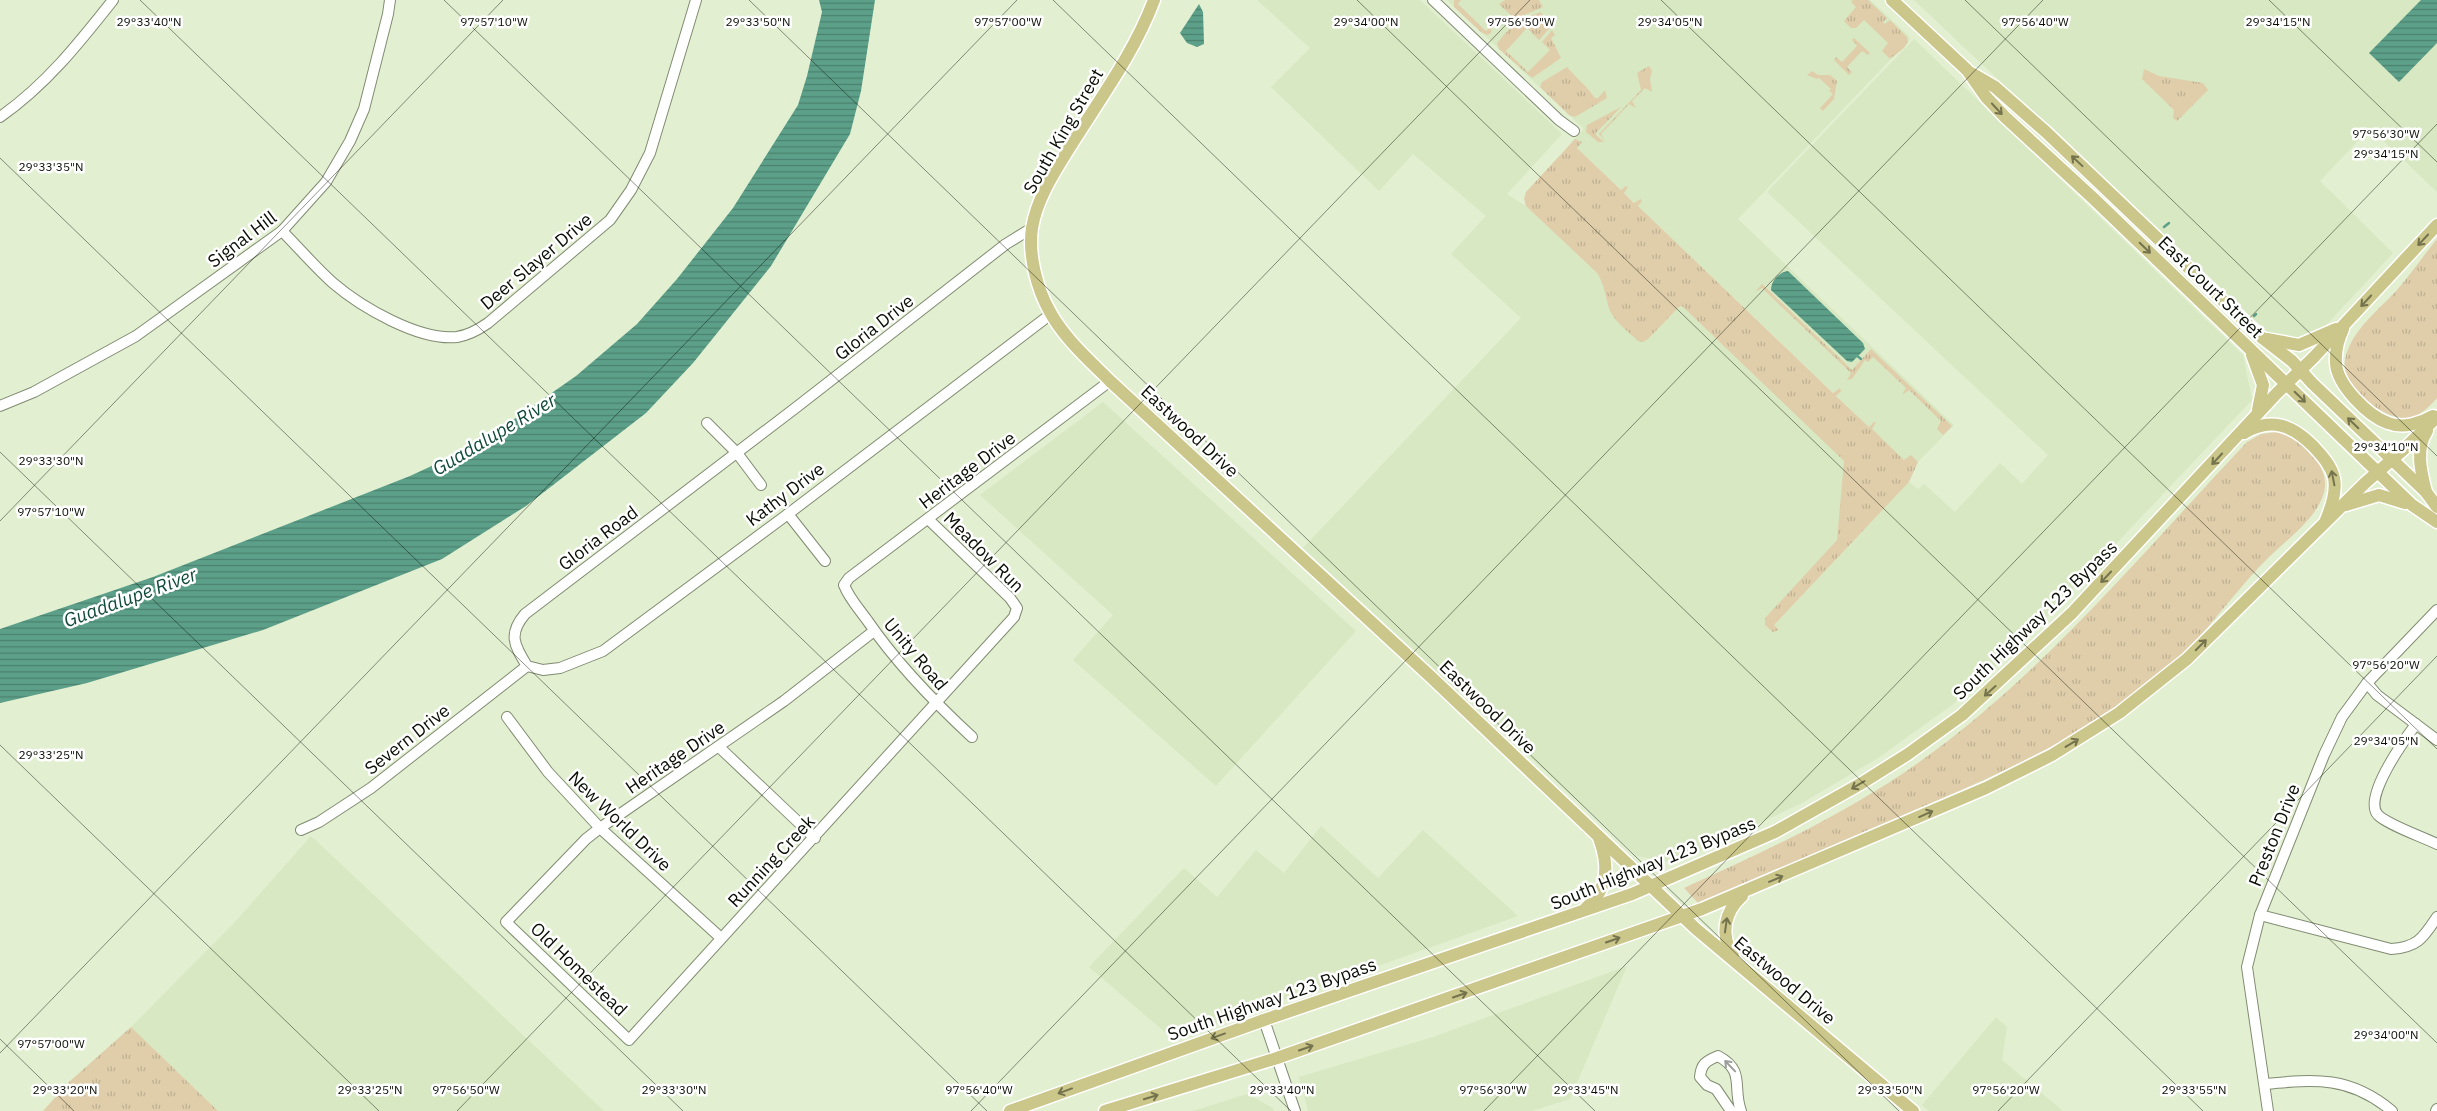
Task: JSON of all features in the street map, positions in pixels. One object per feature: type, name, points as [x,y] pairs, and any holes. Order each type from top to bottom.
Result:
[{"type":"main road","name":"South King Street","points":[[1051,314],[1043,299],[1036,276],[1032,248],[1032,228],[1045,191],[1130,52],[1143,28],[1154,0]]},
{"type":"main road","name":"East Court Street","points":[[1892,0],[1967,70],[1995,87],[2038,125],[2261,337],[2300,370],[2426,492],[2437,507]]},
{"type":"main road","name":"East Court Street","points":[[1967,70],[1986,98],[2005,117],[2412,505],[2437,522]]},
{"type":"main road","name":"South Highway 123 Bypass","points":[[1010,1111],[1264,1020],[1652,886],[1730,853],[1820,808],[1908,754],[1947,726],[1988,692],[2072,613],[2238,437],[2256,415],[2345,324],[2437,225]]},
{"type":"main road","name":"Eastwood Drive","points":[[1051,314],[1074,343],[1110,381],[1420,667],[1682,916],[1913,1111]]},
{"type":"main road","points":[[2261,337],[2299,344],[2345,324]]},
{"type":"main road","points":[[2345,324],[2337,347],[2336,365],[2339,377],[2347,390],[2362,404],[2388,423],[2400,426],[2436,417]]},
{"type":"main road","points":[[2249,349],[2259,368],[2263,385],[2262,398],[2256,415]]},
{"type":"main road","points":[[1105,1111],[1277,1058],[1682,916],[1746,891],[1986,788],[2052,755],[2088,734],[2147,693],[2187,659],[2377,472],[2436,417]]},
{"type":"main road","points":[[2426,492],[2422,474],[2421,446],[2424,434],[2436,417]]},
{"type":"main road","points":[[2238,437],[2259,425],[2282,424],[2292,428],[2324,457],[2334,480],[2332,502],[2324,525]]},
{"type":"main road","points":[[2341,507],[2356,500],[2379,495],[2412,505]]},
{"type":"main road","points":[[1583,911],[1598,896],[1605,879],[1606,860],[1599,836]]},
{"type":"main road","points":[[1736,963],[1726,942],[1725,924],[1731,908],[1746,891]]},
{"type":"street","points":[[0,117],[24,100],[58,67],[113,0]]},
{"type":"street","name":"Signal Hill","points":[[0,406],[34,392],[136,336],[282,231],[326,182],[350,141],[364,109],[390,0]]},
{"type":"street","name":"Deer Slayer Drive","points":[[282,231],[332,282],[361,305],[404,326],[442,337],[474,332],[488,323],[610,220],[631,190],[650,153],[696,0]]},
{"type":"street","points":[[1433,0],[1559,120],[1574,130]]},
{"type":"street","name":"Gloria Drive","points":[[737,453],[1006,244],[1032,228]]},
{"type":"street","name":"Kathy Drive","points":[[527,666],[543,670],[560,668],[603,651],[788,514],[1051,314]]},
{"type":"street","name":"Heritage Drive","points":[[844,585],[849,578],[1110,381]]},
{"type":"street","points":[[707,423],[737,453],[761,484]]},
{"type":"street","name":"Gloria Road","points":[[527,666],[517,650],[513,634],[516,624],[525,614],[737,453]]},
{"type":"street","points":[[788,514],[825,561]]},
{"type":"street","name":"Meadow Run","points":[[928,519],[1010,598],[1017,608]]},
{"type":"street","name":"Unity Road","points":[[844,585],[848,594],[874,631],[913,680],[972,737]]},
{"type":"street","name":"Running Creek","points":[[629,1040],[1004,631],[1014,617],[1017,608]]},
{"type":"street","name":"Preston Drive","points":[[2268,1111],[2247,967],[2260,916],[2331,739],[2342,717],[2367,684],[2437,610]]},
{"type":"street","name":"Heritage Drive","points":[[506,922],[586,839],[784,701],[874,631]]},
{"type":"street","name":"Severn Drive","points":[[301,830],[319,822],[371,788],[527,666]]},
{"type":"street","points":[[2367,684],[2377,695],[2437,740]]},
{"type":"street","name":"New World Drive","points":[[507,717],[548,772],[600,828],[721,938]]},
{"type":"street","points":[[2416,724],[2391,760],[2378,790],[2374,806],[2376,812],[2384,820],[2437,844]]},
{"type":"street","points":[[719,747],[815,838]]},
{"type":"street","points":[[2260,916],[2391,949],[2412,946],[2422,938],[2437,917]]},
{"type":"street","name":"Old Homestead","points":[[506,922],[629,1040]]},
{"type":"street","points":[[1264,1020],[1295,1111]]},
{"type":"street","points":[[1731,1111],[1716,1089],[1707,1085],[1700,1077],[1701,1068],[1707,1060],[1718,1056],[1727,1061],[1736,1072],[1737,1101],[1741,1111]]},
{"type":"street","points":[[2265,1084],[2313,1080],[2340,1082],[2363,1091],[2392,1111]]},
{"type":"shaded area","points":[[1257,0],[1420,0],[1562,134],[1507,194],[1526,206],[1597,273],[1604,284],[1607,302],[1648,339],[1682,306],[1844,461],[1845,470],[1837,540],[1765,618],[1779,630],[1774,625],[1909,482],[1918,489],[1924,484],[1955,512],[2000,463],[2022,484],[2048,455],[1767,192],[1914,39],[2243,355],[2252,400],[2022,643],[1952,705],[1878,758],[1802,803],[1675,863],[1637,856],[1303,548],[1521,318],[1451,254],[1486,216],[1413,154],[1379,191],[1271,87],[1310,48]]},
{"type":"shaded area","points":[[1447,0],[1870,0],[1911,38],[1738,219],[1954,425],[1912,468],[1571,142],[1584,129]]},
{"type":"shaded area","points":[[1914,0],[2437,0],[2437,192],[2370,128],[2320,181],[2393,253],[2319,333],[2303,340],[2268,334]]},
{"type":"shaded area","points":[[1103,402],[1356,631],[1216,786],[1073,660],[1113,615],[980,495]]},
{"type":"shaded area","points":[[1321,826],[1378,878],[1423,830],[1518,916],[1173,1039],[1089,967],[1184,868],[1217,897],[1256,850],[1284,873]]},
{"type":"shaded area","points":[[311,836],[604,1111],[218,1111],[131,1027],[234,923]]},
{"type":"shaded area","points":[[1627,966],[1570,1099],[1532,1111],[1308,1111],[1299,1077],[1433,1037]]},
{"type":"shaded area","points":[[1996,1017],[2007,1027],[2002,1060],[2063,1111],[1929,1111],[1922,1105]]},
{"type":"shaded area","points":[[1247,1094],[1273,1108],[1274,1111],[1193,1111]]},
{"type":"green space","points":[[1454,0],[1461,0],[1458,4],[1486,31],[1492,25],[1491,33],[1487,35],[1481,32],[1454,7]]},
{"type":"green space","points":[[1505,0],[1539,0],[1543,7],[1515,19],[1499,4]]},
{"type":"green space","points":[[1853,0],[1868,0],[1887,18],[1883,22],[1885,24],[1890,20],[1907,37],[1908,42],[1904,48],[1890,59],[1882,51],[1888,43],[1864,20],[1856,28],[1851,28],[1844,21],[1856,7],[1851,2]]},
{"type":"green space","points":[[1541,12],[1550,28],[1539,40],[1527,28],[1506,51],[1528,72],[1550,50],[1542,42],[1552,30],[1555,35],[1551,38],[1561,58],[1532,78],[1499,49],[1497,43],[1516,21]]},
{"type":"green space","points":[[1854,38],[1870,53],[1868,55],[1862,51],[1847,67],[1852,72],[1849,75],[1834,60],[1836,57],[1842,62],[1857,46],[1852,40]]},
{"type":"green space","points":[[1649,66],[1652,71],[1650,79],[1652,92],[1645,88],[1632,101],[1636,108],[1629,104],[1601,134],[1605,141],[1599,134],[1641,90],[1637,73]]},
{"type":"green space","points":[[1567,67],[1595,98],[1598,98],[1605,90],[1607,98],[1575,117],[1569,115],[1540,87],[1542,82]]},
{"type":"green space","points":[[2144,69],[2159,76],[2203,83],[2208,90],[2177,121],[2173,118],[2174,110],[2142,79]]},
{"type":"green space","points":[[1812,71],[1818,75],[1830,75],[1837,81],[1834,99],[1823,111],[1820,108],[1833,94],[1829,91],[1831,89],[1819,78],[1807,75]]},
{"type":"green space","points":[[1621,107],[1595,134],[1604,142],[1598,142],[1586,132],[1587,125]]},
{"type":"green space","points":[[1575,139],[1582,142],[1577,148],[1621,190],[1626,186],[1628,187],[1624,193],[1634,203],[1641,199],[1642,201],[1638,206],[1833,393],[1840,388],[1841,391],[1836,396],[1869,427],[1876,422],[1872,429],[1904,460],[1911,455],[1918,462],[1909,482],[1774,625],[1779,630],[1773,632],[1765,625],[1765,618],[1837,540],[1844,461],[1682,306],[1643,342],[1638,341],[1616,319],[1610,311],[1597,273],[1526,206],[1524,199],[1526,192]]},
{"type":"green space","points":[[2437,239],[2437,398],[2420,414],[2403,418],[2379,409],[2358,392],[2345,370],[2345,360],[2348,349],[2359,330],[2397,290]]},
{"type":"green space","points":[[1762,284],[1852,370],[1871,349],[1952,426],[1943,435],[1937,429],[1941,421],[1909,390],[1902,395],[1906,388],[1873,357],[1868,362],[1865,360],[1852,379],[1847,380],[1851,373],[1762,288],[1755,292]]},
{"type":"green space","points":[[2277,432],[2298,442],[2314,458],[2323,472],[2325,486],[2322,499],[2304,524],[2248,579],[2185,652],[2146,686],[2104,716],[2044,751],[1950,795],[1698,903],[1684,888],[1769,848],[1852,805],[1905,772],[1953,737],[1999,699],[2085,616],[2247,442],[2261,434]]},
{"type":"green space","points":[[131,1027],[218,1111],[43,1111],[69,1082]]},
{"type":"water","name":"Guadalupe River","points":[[819,0],[875,0],[861,91],[850,134],[771,266],[693,363],[646,413],[526,506],[442,559],[263,630],[87,683],[0,703],[0,629],[153,577],[410,476],[477,445],[576,376],[637,324],[677,279],[733,208],[798,105],[822,12]]},
{"type":"water","points":[[2421,0],[2437,0],[2437,43],[2399,82],[2369,53]]},
{"type":"water","points":[[1199,4],[1203,12],[1204,44],[1197,47],[1187,43],[1180,33]]},
{"type":"water","points":[[1788,271],[1863,343],[1865,349],[1852,362],[1847,361],[1771,290],[1772,283],[1776,278]]},
{"type":"waterway","points":[[2164,227],[2169,223]]},
{"type":"waterway","points":[[1856,355],[1861,359]]}]
